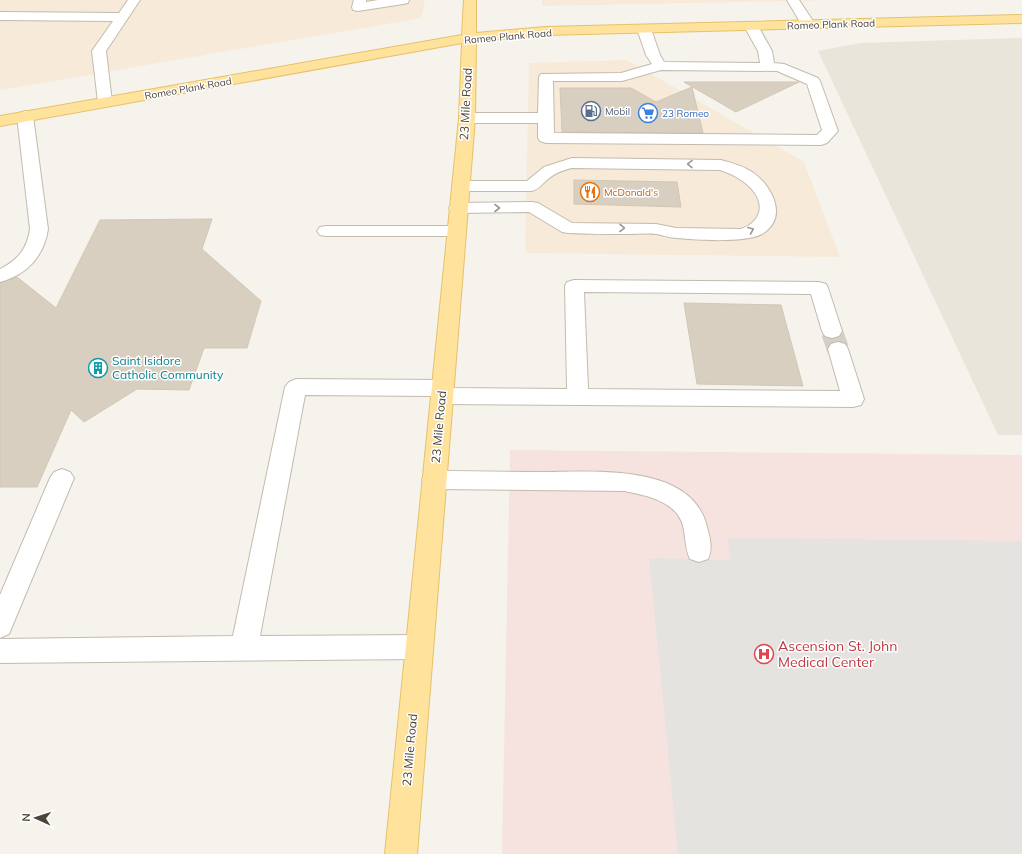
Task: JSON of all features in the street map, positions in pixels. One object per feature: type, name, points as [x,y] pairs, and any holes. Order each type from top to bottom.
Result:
[{"type":"main road","name":"23 Mile Road","points":[[401,854],[467,118],[470,0]]},
{"type":"main road","name":"Romeo Plank Road","points":[[0,121],[469,38],[545,31],[1022,18]]},
{"type":"lane","points":[[105,102],[99,51],[134,0]]},
{"type":"lane","points":[[360,0],[358,7],[403,0]]},
{"type":"lane","points":[[793,0],[808,24]]},
{"type":"lane","points":[[0,16],[122,17]]},
{"type":"lane","points":[[750,26],[765,51],[768,67]]},
{"type":"lane","points":[[644,29],[653,55],[660,66]]},
{"type":"lane","points":[[660,66],[768,67],[779,67],[812,81],[830,131],[821,140],[546,138],[546,77],[622,77],[660,66]]},
{"type":"lane","points":[[0,276],[23,264],[32,253],[38,240],[39,229],[25,116]]},
{"type":"lane","points":[[467,118],[546,118]]},
{"type":"lane","points":[[572,163],[721,165],[734,169],[762,190],[767,202],[768,214],[764,223],[755,230],[742,234],[676,233],[656,229],[568,228],[532,207],[459,197],[532,186],[544,173],[556,166],[572,163]]},
{"type":"lane","points":[[543,214],[544,173]]},
{"type":"lane","points":[[326,231],[456,231]]},
{"type":"lane","points":[[244,649],[296,387],[578,397],[853,400],[819,288],[574,286],[578,397]]},
{"type":"lane","points":[[0,626],[62,478]]},
{"type":"lane","points":[[434,480],[624,482],[646,486],[664,492],[682,503],[694,521],[699,552]]},
{"type":"lane","points":[[0,651],[419,647]]},
{"type":"shaded area","points":[[0,0],[425,0],[421,18],[0,90]]},
{"type":"shaded area","points":[[542,0],[835,0],[542,6]]},
{"type":"shaded area","points":[[1022,38],[1022,435],[998,435],[818,51],[860,43]]},
{"type":"shaded area","points":[[627,60],[804,162],[840,257],[525,253],[529,63]]},
{"type":"shaded area","name":"Ascension St. John Medical Center","points":[[510,450],[1022,455],[1022,854],[502,854]]},
{"type":"shaded area","points":[[727,538],[1022,541],[1022,854],[678,854],[649,558],[731,560]]},
{"type":"building","points":[[684,82],[799,82],[736,112]]},
{"type":"building","points":[[692,87],[703,133],[562,132],[560,88],[631,88],[656,102]]},
{"type":"building","points":[[574,180],[677,182],[681,207],[574,204]]},
{"type":"building","name":"Saint Isidore Catholic Community","points":[[212,219],[202,249],[261,301],[247,348],[204,348],[189,390],[137,389],[84,422],[71,410],[37,487],[0,487],[0,283],[17,277],[56,308],[100,220]]},
{"type":"building","points":[[684,303],[781,305],[803,386],[697,384]]},
{"type":"tunnel","points":[[832,332],[838,349]]},
{"type":"place","name":"Mobil","points":[[591,111]]},
{"type":"place","name":"23 Romeo","points":[[648,113]]},
{"type":"place","name":"McDonald's","points":[[590,192]]},
{"type":"place","name":"Saint Isidore Catholic Community","points":[[98,368]]},
{"type":"place","name":"Ascension St. John Medical Center","points":[[764,654]]}]
